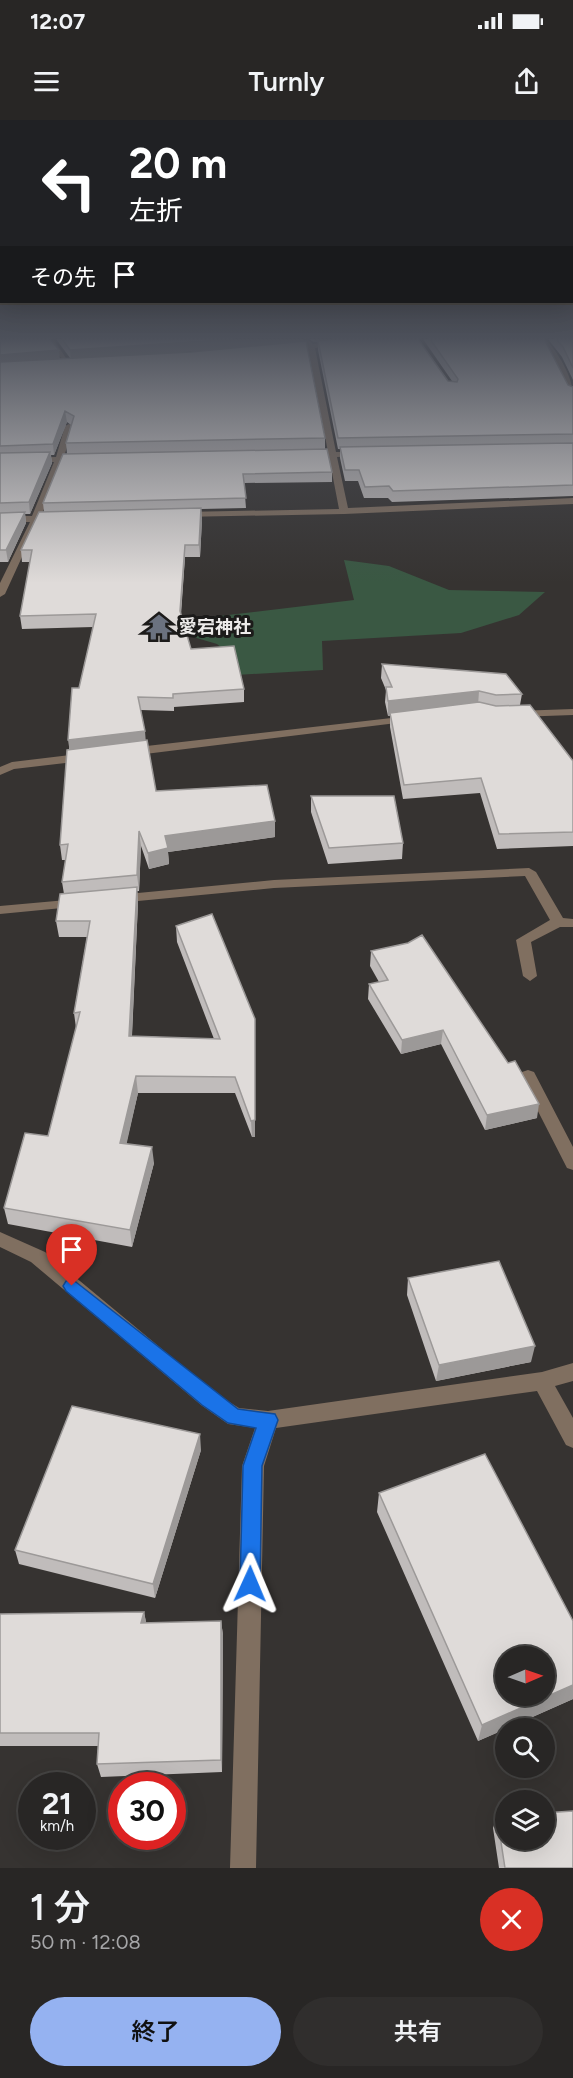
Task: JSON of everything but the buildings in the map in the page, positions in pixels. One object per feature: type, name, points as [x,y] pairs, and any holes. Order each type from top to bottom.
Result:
[{"type":"street","points":[[327,420],[344,512]]},
{"type":"street","points":[[0,594],[37,519],[61,460],[69,426]]},
{"type":"street","points":[[298,455],[369,454]]},
{"type":"street","points":[[0,460],[97,459]]},
{"type":"street","points":[[167,516],[344,512],[573,501]]},
{"type":"street","points":[[0,519],[61,519]]},
{"type":"street","points":[[505,714],[573,712]]},
{"type":"street","points":[[0,771],[12,766],[106,754],[421,718]]},
{"type":"street","points":[[0,910],[274,884],[529,872],[558,922]]},
{"type":"street","points":[[530,976],[523,940],[558,922],[573,922]]},
{"type":"street","points":[[528,1076],[573,1163]]},
{"type":"street","points":[[0,1239],[38,1257],[208,1399],[235,1417],[268,1420],[543,1381],[573,1372]]},
{"type":"street","points":[[543,1381],[573,1438]]},
{"type":"street","points":[[243,1868],[253,1466],[268,1420]]},
{"type":"green space","points":[[344,560],[389,566],[449,590],[545,592],[519,615],[461,633],[322,641],[323,670],[236,675],[235,659],[217,644],[183,634],[211,617],[354,600]]},
{"type":"place","name":"愛宕神社","points":[[159,627]]},
{"type":"route","points":[[72,1286],[208,1399],[235,1417],[268,1420],[253,1466],[250,1584]]}]
